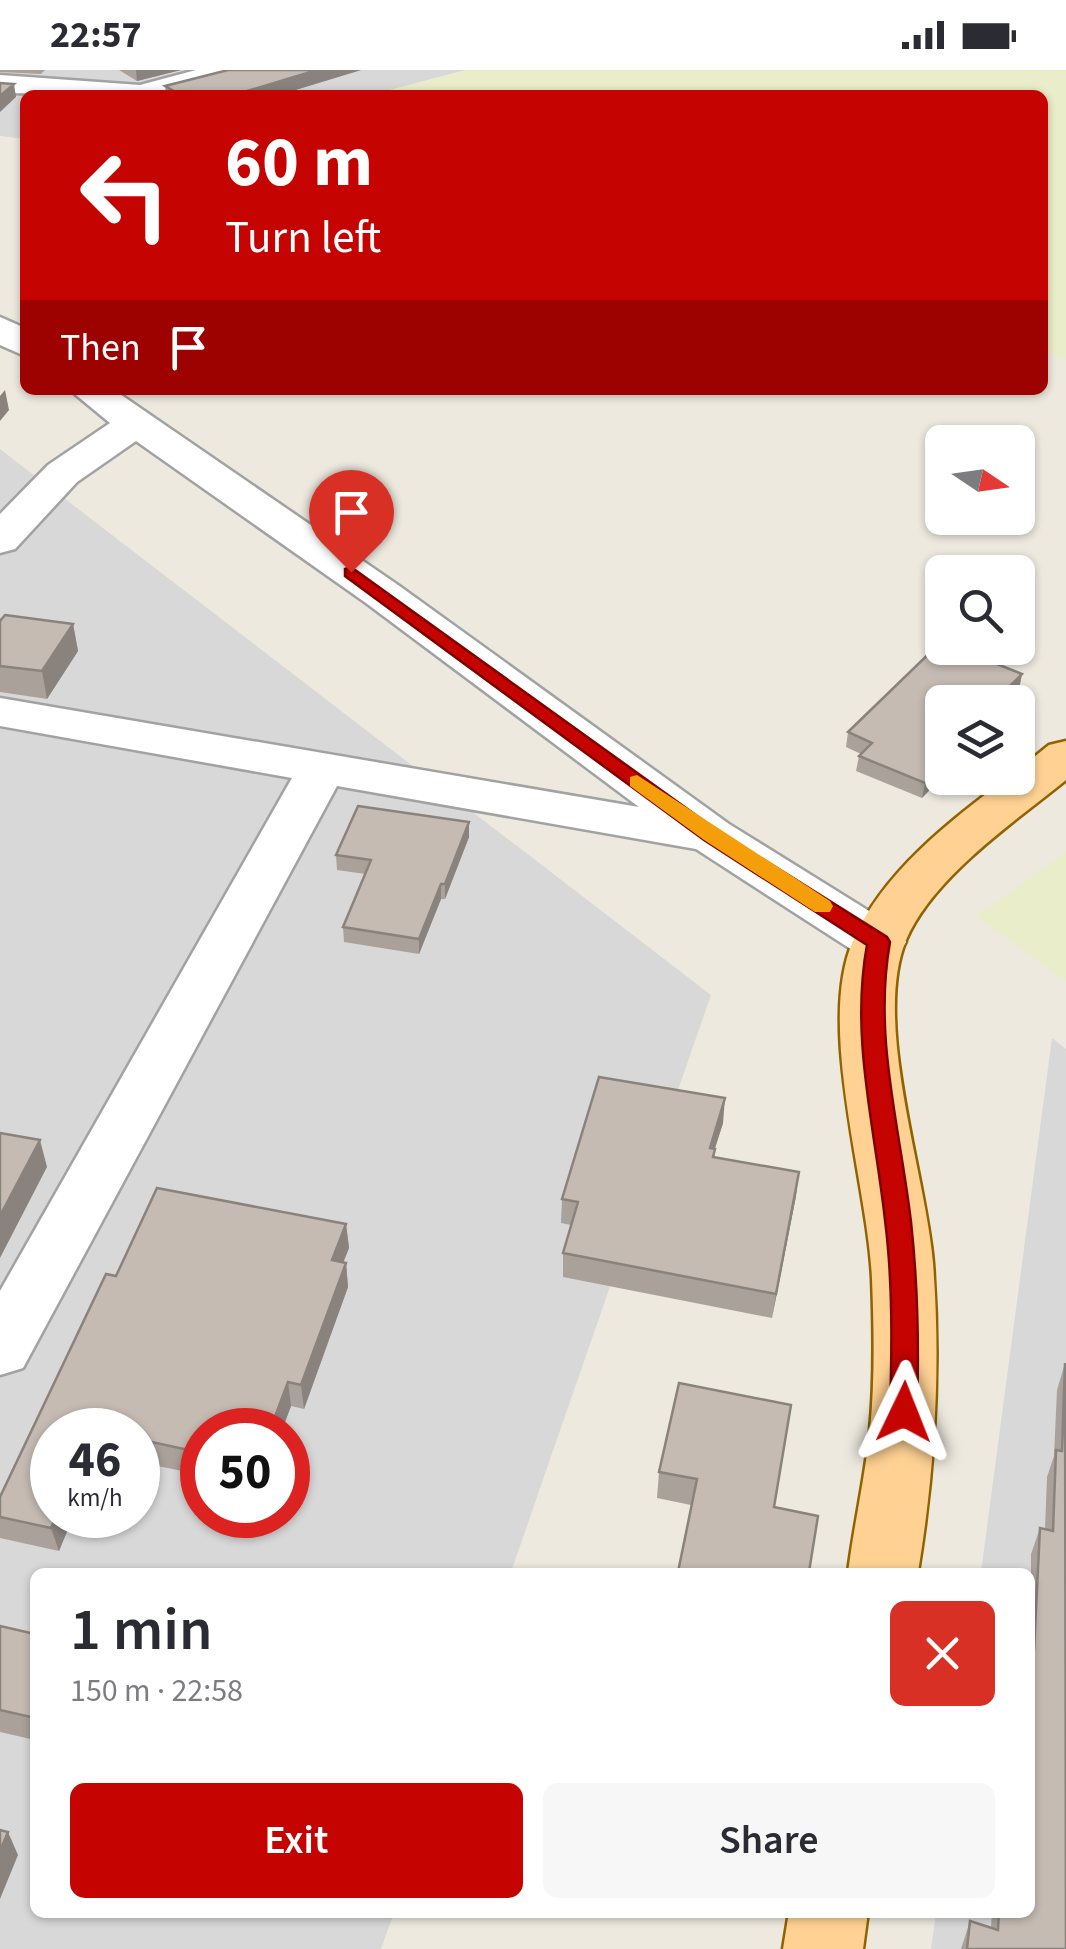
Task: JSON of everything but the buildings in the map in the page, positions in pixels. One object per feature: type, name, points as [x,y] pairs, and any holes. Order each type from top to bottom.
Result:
[{"type":"main road","points":[[884,1568],[903,1446],[906,1345],[898,1223],[871,1037],[871,984],[879,942],[938,863],[1066,756]]},
{"type":"main road","points":[[823,1949],[828,1918]]},
{"type":"street","points":[[156,90],[229,70]]},
{"type":"street","points":[[0,84],[85,90]]},
{"type":"street","points":[[97,395],[382,594],[711,836],[879,942]]},
{"type":"street","points":[[0,540],[72,462],[138,424]]},
{"type":"street","points":[[0,712],[711,836]]},
{"type":"street","points":[[0,1349],[322,768]]},
{"type":"shaded area","points":[[0,70],[466,70],[390,90],[20,90],[20,138],[0,136]]},
{"type":"shaded area","points":[[0,449],[711,995],[512,1568],[30,1568],[30,1918],[392,1918],[381,1949],[0,1949]]},
{"type":"shaded area","points":[[1052,1038],[1066,1049],[1066,1949],[931,1949],[935,1918],[1035,1918],[1035,1568],[982,1568]]},
{"type":"green space","points":[[466,70],[1066,70],[1066,360],[1048,351],[1048,90],[390,90]]},
{"type":"green space","points":[[1066,852],[1066,982],[976,916]]},
{"type":"slow traffic","points":[[637,782],[711,836],[823,906]]},
{"type":"route","points":[[351,572],[711,836],[879,942],[871,984],[871,1037],[898,1223],[906,1345],[904,1412]]}]
